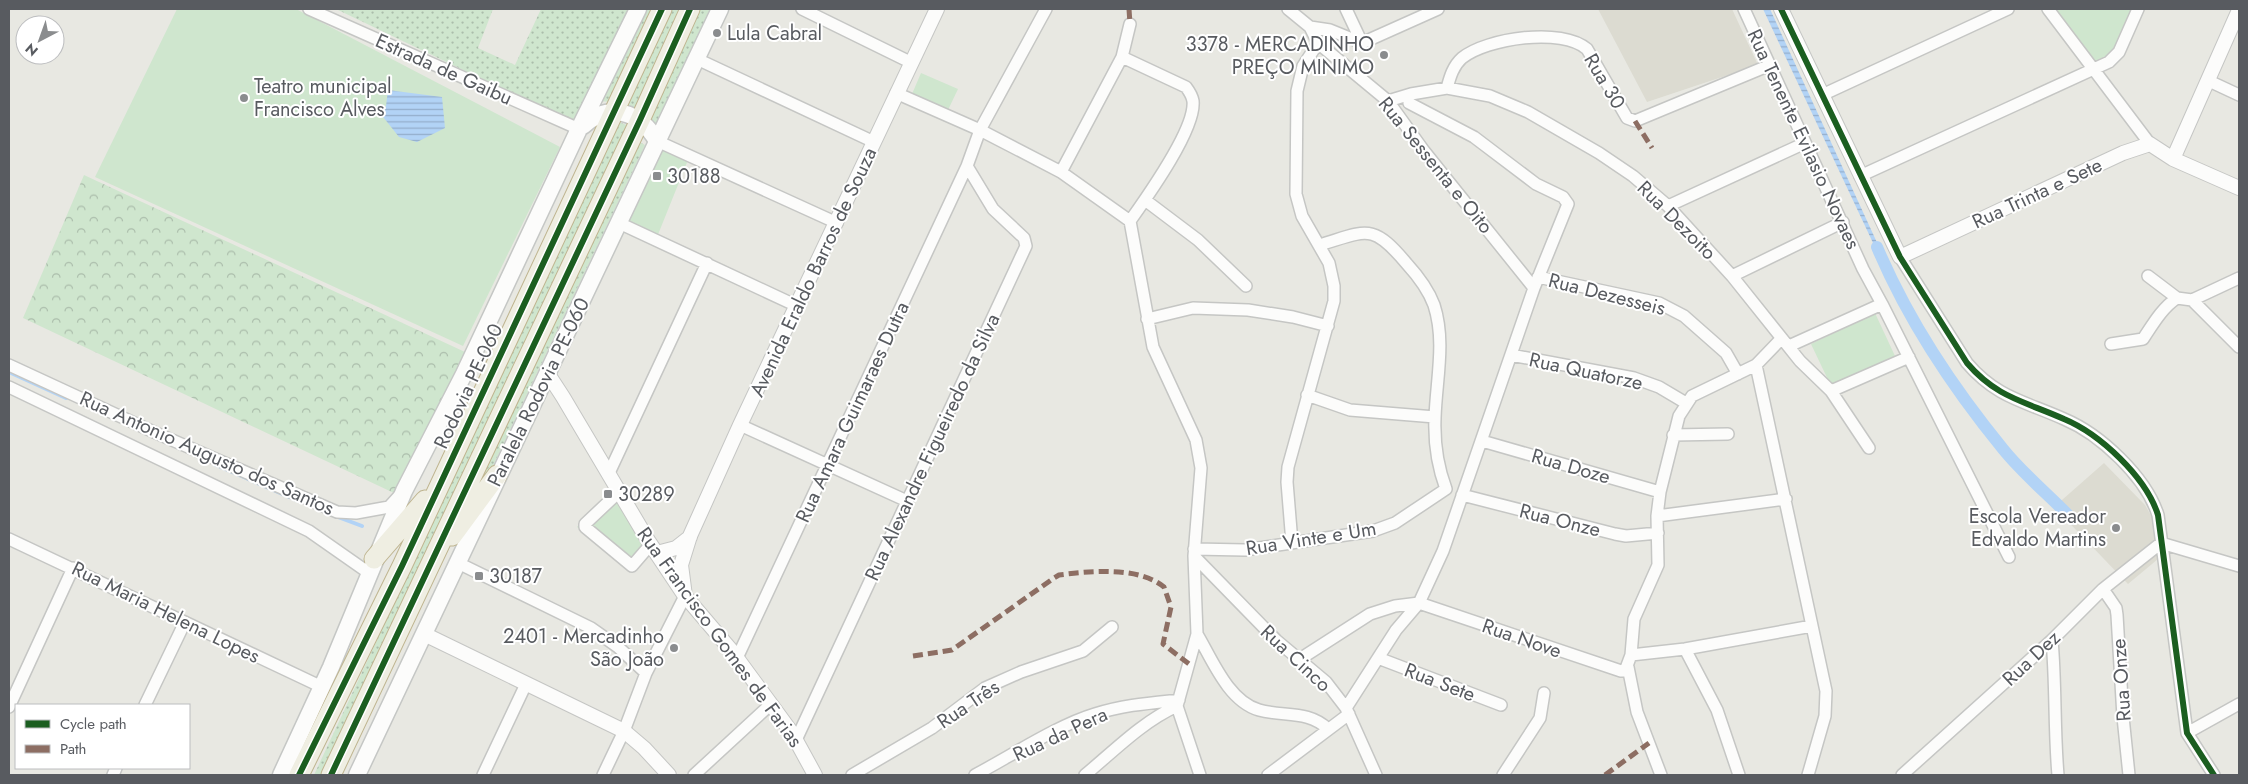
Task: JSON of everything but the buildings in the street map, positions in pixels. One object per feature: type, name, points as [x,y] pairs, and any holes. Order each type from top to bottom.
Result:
[{"type":"highway","name":"Rodovia PE-060","points":[[299,775],[402,566],[616,112],[662,9]]},
{"type":"highway","name":"Rodovia PE-060","points":[[331,775],[640,120],[690,9]]},
{"type":"highway","points":[[429,567],[497,475]]},
{"type":"highway","points":[[372,566],[441,482]]},
{"type":"main road","points":[[281,775],[322,687],[404,491],[496,307],[579,129],[638,9]]},
{"type":"main road","name":"Paralela Rodovia PE-060","points":[[356,775],[720,9]]},
{"type":"main road","points":[[579,129],[589,120],[602,114],[616,112],[640,120],[650,129],[657,141]]},
{"type":"street","name":"Estrada de Gaibu","points":[[310,9],[579,129]]},
{"type":"street","points":[[802,9],[912,63]]},
{"type":"street","name":"Avenida Eraldo Barros de Souza","points":[[686,596],[681,565],[690,536],[740,425],[837,223],[896,92],[912,63],[937,9]]},
{"type":"street","points":[[967,166],[980,130],[1046,9]]},
{"type":"street","name":"Rua Sessenta e Oito","points":[[1288,9],[1310,27],[1318,43],[1388,101],[1424,151],[1536,282]]},
{"type":"street","points":[[1346,9],[1362,43]]},
{"type":"street","points":[[1310,27],[1330,30],[1362,43],[1438,9]]},
{"type":"street","name":"Rua Tenente Evilasio Novaes","points":[[1744,9],[1843,222],[1862,268],[1909,357],[2009,557]]},
{"type":"street","points":[[1822,95],[2008,9]]},
{"type":"street","points":[[2048,9],[2150,144],[2174,159],[2239,188]]},
{"type":"street","points":[[1860,176],[2094,69],[2114,58],[2138,9]]},
{"type":"street","points":[[1785,10],[1822,95],[1900,257],[1967,363],[1980,378],[1993,388],[2012,398],[2066,420],[2094,437],[2113,452],[2144,485],[2154,502],[2158,515],[2187,732],[2214,775]]},
{"type":"street","points":[[2174,159],[2239,10]]},
{"type":"street","points":[[1061,172],[1122,58],[1130,24]]},
{"type":"street","name":"Rua 30","points":[[1447,88],[1456,66],[1462,58],[1477,49],[1496,43],[1535,37],[1576,41],[1587,49],[1627,118],[1635,121],[1770,65]]},
{"type":"street","points":[[1292,543],[1287,482],[1288,466],[1306,395],[1317,367],[1334,301],[1334,286],[1329,263],[1302,216],[1296,194],[1298,85],[1303,66],[1318,43]]},
{"type":"street","points":[[1122,58],[1186,87],[1192,94],[1193,102],[1186,131],[1167,165],[1130,221]]},
{"type":"street","points":[[697,59],[874,142]]},
{"type":"street","points":[[2209,81],[2239,95]]},
{"type":"street","name":"Rua Dezoito","points":[[1388,101],[1411,94],[1447,88],[1490,96],[1528,112],[1599,153],[1633,176],[1668,206],[1732,276],[1800,361],[1830,391],[1869,448]]},
{"type":"street","points":[[896,92],[980,130],[1061,172],[1130,221],[1153,347],[1196,440],[1200,455],[1201,468],[1194,552],[1197,634],[1178,703],[1200,775]]},
{"type":"street","points":[[1268,775],[1328,729],[1348,711],[1396,630],[1419,603],[1448,541],[1462,493],[1482,441],[1536,282],[1568,204],[1563,197],[1536,184],[1474,136],[1409,103]]},
{"type":"street","points":[[657,141],[837,223]]},
{"type":"street","points":[[1668,206],[1805,143]]},
{"type":"street","name":"Rua Trinta e Sete","points":[[1900,257],[2123,153],[2150,144]]},
{"type":"street","name":"Rua Amara Guimaraes Dutra","points":[[737,658],[967,166]]},
{"type":"street","name":"Rua Alexandre Figueiredo da Silva","points":[[796,740],[1026,246],[1024,238],[993,209],[967,166]]},
{"type":"street","points":[[1145,200],[1198,240],[1246,286]]},
{"type":"street","points":[[1732,276],[1843,222]]},
{"type":"street","points":[[619,223],[797,306]]},
{"type":"street","points":[[1319,245],[1360,233],[1377,235],[1393,246],[1421,280],[1434,305],[1440,334],[1435,417],[1436,452],[1446,489]]},
{"type":"street","points":[[609,473],[707,263]]},
{"type":"street","points":[[2148,276],[2177,298],[2192,300],[2239,278]]},
{"type":"street","name":"Rua Dezesseis","points":[[1536,282],[1659,303],[1684,316],[1726,353],[1738,374]]},
{"type":"street","points":[[2111,344],[2143,338],[2158,316],[2177,298]]},
{"type":"street","points":[[2192,300],[2239,347]]},
{"type":"street","points":[[1661,775],[1637,712],[1626,669],[1631,655],[1634,619],[1658,565],[1657,516],[1660,492],[1678,416],[1692,396],[1756,365],[1785,343],[1882,304]]},
{"type":"street","points":[[1147,319],[1193,308],[1248,310],[1293,317],[1328,326]]},
{"type":"street","name":"Rua Quatorze","points":[[1511,356],[1634,378],[1660,386],[1686,403]]},
{"type":"street","points":[[1830,391],[1909,357]]},
{"type":"street","name":"Rua Antonio Augusto dos Santos","points":[[9,364],[156,433],[337,512],[356,513],[388,507],[404,491]]},
{"type":"street","points":[[1756,365],[1786,499],[1827,704],[1808,775]]},
{"type":"street","name":"Rua Francisco Gomes de Farias","points":[[548,374],[564,397],[654,549],[686,596],[737,658],[771,704],[796,740],[815,775]]},
{"type":"street","points":[[9,387],[309,531],[372,566]]},
{"type":"street","points":[[1306,395],[1350,410],[1435,417]]},
{"type":"street","points":[[740,425],[907,501]]},
{"type":"street","points":[[1673,435],[1728,434]]},
{"type":"street","name":"Rua Doze","points":[[1482,441],[1660,492]]},
{"type":"street","name":"Rua Vinte e Um","points":[[1194,552],[1245,550],[1373,531],[1395,523],[1446,489]]},
{"type":"street","name":"Rua Onze","points":[[1446,489],[1615,534],[1626,536],[1658,533]]},
{"type":"street","points":[[620,492],[584,526],[632,566],[654,549],[676,548],[690,536]]},
{"type":"street","points":[[1657,516],[1786,499]]},
{"type":"street","name":"Rua Maria Helena Lopes","points":[[9,538],[322,687]]},
{"type":"street","points":[[2161,543],[2239,566],[2239,570]]},
{"type":"street","name":"Rua Dez","points":[[1902,775],[2052,640],[2103,590],[2161,543]]},
{"type":"street","name":"Rua Cinco","points":[[1194,552],[1270,634],[1326,682],[1348,711],[1376,775]]},
{"type":"street","points":[[456,562],[592,628],[618,647],[646,673]]},
{"type":"street","points":[[9,706],[73,568]]},
{"type":"street","name":"Rua Onze","points":[[2103,590],[2117,612],[2123,717],[2129,775]]},
{"type":"street","points":[[603,775],[624,731],[646,673],[686,596]]},
{"type":"street","points":[[1300,659],[1370,614],[1395,606],[1419,603]]},
{"type":"street","name":"Rua Nove","points":[[1419,603],[1621,671],[1626,669]]},
{"type":"street","points":[[146,704],[185,622]]},
{"type":"street","points":[[1631,655],[1685,649],[1812,626]]},
{"type":"street","name":"Rua Três","points":[[852,775],[932,728],[985,688],[1021,672],[1083,651],[1112,627]]},
{"type":"street","points":[[424,634],[624,731],[644,748],[669,775]]},
{"type":"street","points":[[1197,634],[1227,684],[1248,704],[1259,710],[1307,715],[1321,722],[1328,729]]},
{"type":"street","points":[[2052,640],[2056,689],[2055,737],[2058,775]]},
{"type":"street","points":[[1685,649],[1717,710],[1739,775]]},
{"type":"street","name":"Rua Sete","points":[[1378,658],[1501,705]]},
{"type":"street","points":[[482,775],[526,684]]},
{"type":"street","points":[[1503,775],[1540,718],[1544,692]]},
{"type":"street","points":[[1086,775],[1144,725],[1178,703]]},
{"type":"street","name":"Rua da Pera","points":[[975,775],[1058,730],[1093,714],[1132,704],[1178,703]]},
{"type":"street","points":[[694,775],[771,704]]},
{"type":"street","points":[[2187,732],[2239,704]]},
{"type":"shaded area","points":[[1598,9],[1732,9],[1758,65],[1647,102]]},
{"type":"shaded area","name":"Escola Vereador Edvaldo Martins","points":[[2104,463],[2145,505],[2170,549],[2128,584],[2054,507]]},
{"type":"green space","points":[[177,9],[296,9],[560,147],[463,346],[95,177]]},
{"type":"green space","points":[[336,9],[493,9],[478,48],[515,65],[541,9],[629,9],[578,125]]},
{"type":"green space","points":[[642,9],[657,9],[612,102],[598,101]]},
{"type":"green space","points":[[671,9],[686,9],[637,112],[624,108]]},
{"type":"green space","points":[[699,9],[715,9],[658,128],[649,116]]},
{"type":"green space","points":[[2056,9],[2136,9],[2111,61],[2096,62]]},
{"type":"green space","points":[[921,73],[958,89],[948,110],[912,94]]},
{"type":"green space","points":[[619,122],[629,126],[327,775],[314,775]]},
{"type":"green space","points":[[636,140],[645,145],[491,470],[458,521]]},
{"type":"green space","points":[[663,148],[688,160],[657,237],[627,225]]},
{"type":"green space","points":[[84,175],[465,352],[396,494],[23,318]]},
{"type":"green space","points":[[1875,313],[1895,356],[1831,386],[1811,344]]},
{"type":"green space","points":[[611,492],[647,552],[633,569],[577,527],[596,505]]},
{"type":"water","points":[[1763,9],[1770,9],[1885,260],[1882,262]]},
{"type":"water","points":[[388,90],[442,97],[445,128],[417,142],[399,137],[380,113],[386,106]]},
{"type":"waterway","points":[[1877,247],[1902,300],[1917,326],[1967,402],[2011,458],[2072,519]]},
{"type":"waterway","points":[[9,372],[66,398]]},
{"type":"waterway","points":[[214,464],[301,502]]},
{"type":"waterway","points":[[338,517],[362,526]]},
{"type":"marked path","points":[[1129,9],[1130,24]]},
{"type":"marked path","points":[[1635,121],[1652,148]]},
{"type":"marked path","points":[[913,656],[952,650],[1059,575],[1085,572],[1113,572],[1141,576],[1153,580],[1164,587],[1171,607],[1163,644],[1189,664]]},
{"type":"marked path","points":[[1605,775],[1649,743]]},
{"type":"cycle path","points":[[299,775],[402,566],[662,9]]},
{"type":"cycle path","points":[[331,775],[640,120],[690,9]]},
{"type":"cycle path","points":[[1781,9],[1900,257],[1967,363],[1978,375],[2000,391],[2064,419],[2092,435],[2120,458],[2143,486],[2152,501],[2158,515],[2187,733],[2214,775]]},
{"type":"place","name":"Lula Cabral","points":[[717,33]]},
{"type":"place","name":"3378 - MERCADINHO PREÇO MINIMO","points":[[1384,55]]},
{"type":"place","name":"Teatro municipal Francisco Alves","points":[[244,98]]},
{"type":"place","name":"30188","points":[[657,176]]},
{"type":"place","name":"30289","points":[[608,494]]},
{"type":"place","name":"Escola Vereador Edvaldo Martins","points":[[2116,528]]},
{"type":"place","name":"30187","points":[[479,576]]},
{"type":"place","name":"2401 - Mercadinho São João","points":[[674,648]]}]
